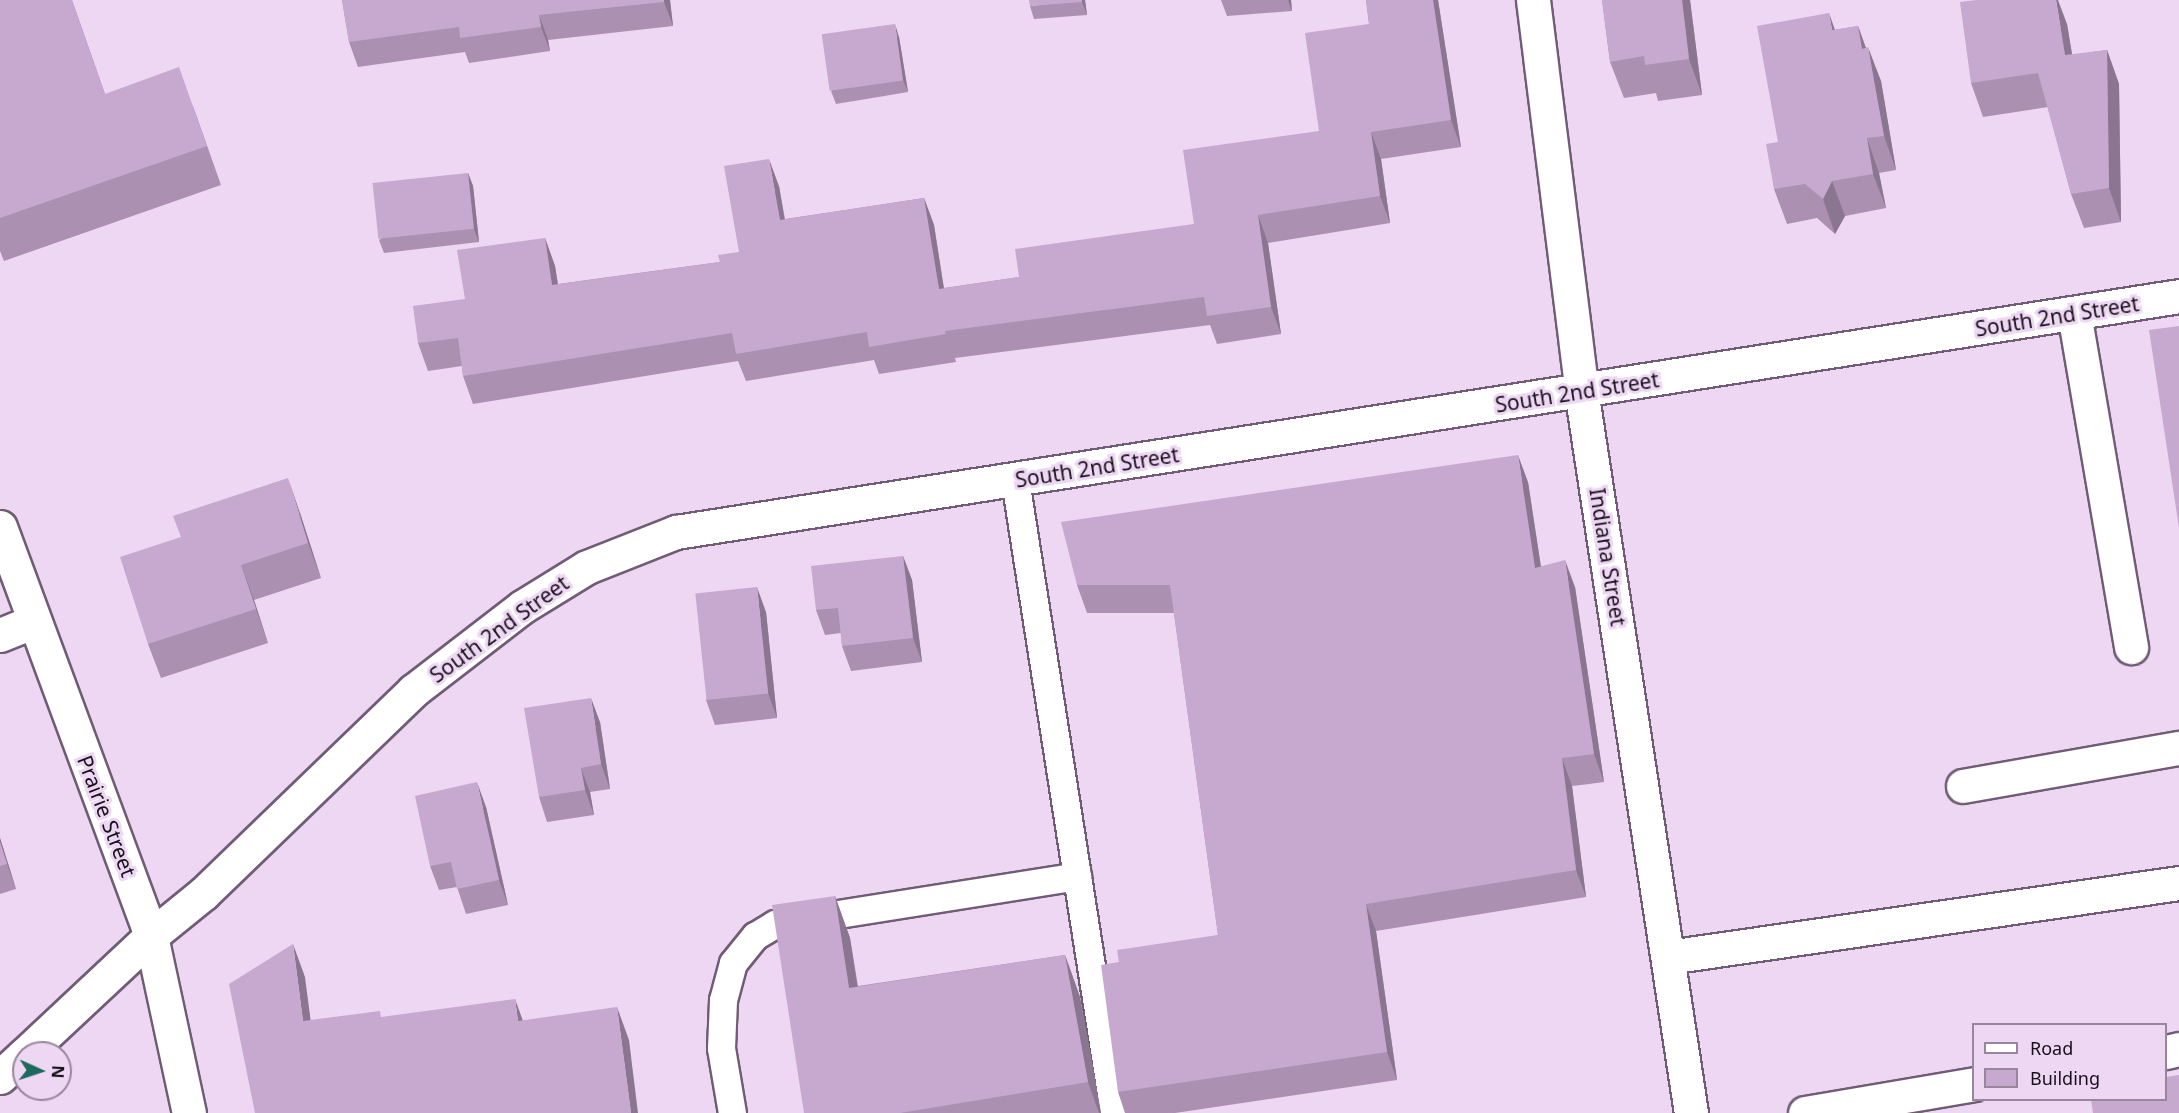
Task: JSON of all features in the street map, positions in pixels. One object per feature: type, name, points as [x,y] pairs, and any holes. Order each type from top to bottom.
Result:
[{"type":"street","name":"Indiana Street","points":[[1533,0],[1582,391],[1691,1113]]},
{"type":"street","name":"South 2nd Street","points":[[39,1041],[151,936],[204,893],[413,691],[522,607],[587,567],[676,532],[2179,296]]},
{"type":"street","points":[[2074,313],[2131,647]]},
{"type":"street","name":"Prairie Street","points":[[0,526],[33,622],[151,936],[189,1113]]},
{"type":"street","points":[[0,635],[33,622]]},
{"type":"street","points":[[1963,786],[2179,748]]},
{"type":"street","points":[[1668,957],[2179,883]]},
{"type":"street","name":"South 2nd Street","points":[[0,1077],[12,1066]]},
{"type":"street","points":[[1805,1113],[1972,1084]]},
{"type":"lane","points":[[1015,480],[1114,1113]]},
{"type":"lane","points":[[732,1113],[722,1048],[723,1000],[733,963],[755,936],[776,924],[1077,876]]},
{"type":"building","points":[[0,0],[72,0],[105,94],[179,67],[207,146],[0,218]]},
{"type":"building","points":[[342,0],[664,0],[664,2],[539,15],[541,27],[460,38],[459,27],[349,42]]},
{"type":"building","points":[[1029,0],[1082,0],[1082,2],[1030,6]]},
{"type":"building","points":[[1366,0],[1433,0],[1451,120],[1371,132],[1380,196],[1258,215],[1271,307],[1207,316],[1204,297],[945,331],[946,334],[869,347],[867,332],[736,354],[732,333],[463,376],[458,338],[418,343],[413,306],[465,299],[457,250],[545,238],[552,285],[720,262],[718,255],[739,252],[724,166],[769,159],[780,220],[924,198],[939,289],[1019,277],[1015,249],[1194,224],[1183,150],[1319,131],[1305,33],[1369,24]]},
{"type":"building","points":[[1602,0],[1682,0],[1689,59],[1645,65],[1644,56],[1610,62]]},
{"type":"building","points":[[2056,0],[2065,55],[2107,50],[2109,188],[2071,194],[2038,73],[1971,83],[1960,2]]},
{"type":"building","points":[[1829,13],[1832,30],[1858,26],[1862,49],[1868,47],[1884,136],[1867,138],[1873,174],[1832,181],[1823,199],[1805,184],[1774,189],[1766,144],[1778,142],[1757,26]]},
{"type":"building","points":[[895,24],[903,80],[830,91],[822,34]]},
{"type":"building","points":[[468,173],[474,229],[378,239],[373,183]]},
{"type":"building","points":[[2179,326],[2179,528],[2149,330]]},
{"type":"building","points":[[1518,455],[1535,568],[1565,560],[1594,754],[1562,758],[1576,870],[1366,904],[1387,1052],[1118,1092],[1101,965],[1119,962],[1117,950],[1218,935],[1170,585],[1077,585],[1061,522]]},
{"type":"building","points":[[288,478],[308,543],[241,565],[256,609],[148,644],[120,557],[181,537],[173,516]]},
{"type":"building","points":[[903,556],[913,638],[842,646],[838,608],[816,610],[811,566]]},
{"type":"building","points":[[757,587],[768,693],[707,700],[695,593]]},
{"type":"building","points":[[591,698],[601,764],[581,768],[585,790],[539,797],[524,708]]},
{"type":"building","points":[[477,782],[499,880],[457,889],[451,862],[430,866],[415,796]]},
{"type":"building","points":[[0,842],[7,864],[0,866]]},
{"type":"building","points":[[835,896],[849,988],[1065,955],[1088,1082],[900,1113],[804,1113],[772,905]]},
{"type":"building","points":[[293,944],[303,1021],[380,1011],[381,1017],[515,999],[518,1021],[617,1007],[631,1113],[255,1113],[229,984]]},
{"type":"building","points":[[2179,1075],[2179,1113],[2093,1113],[2091,1101],[2167,1101],[2167,1077]]}]
